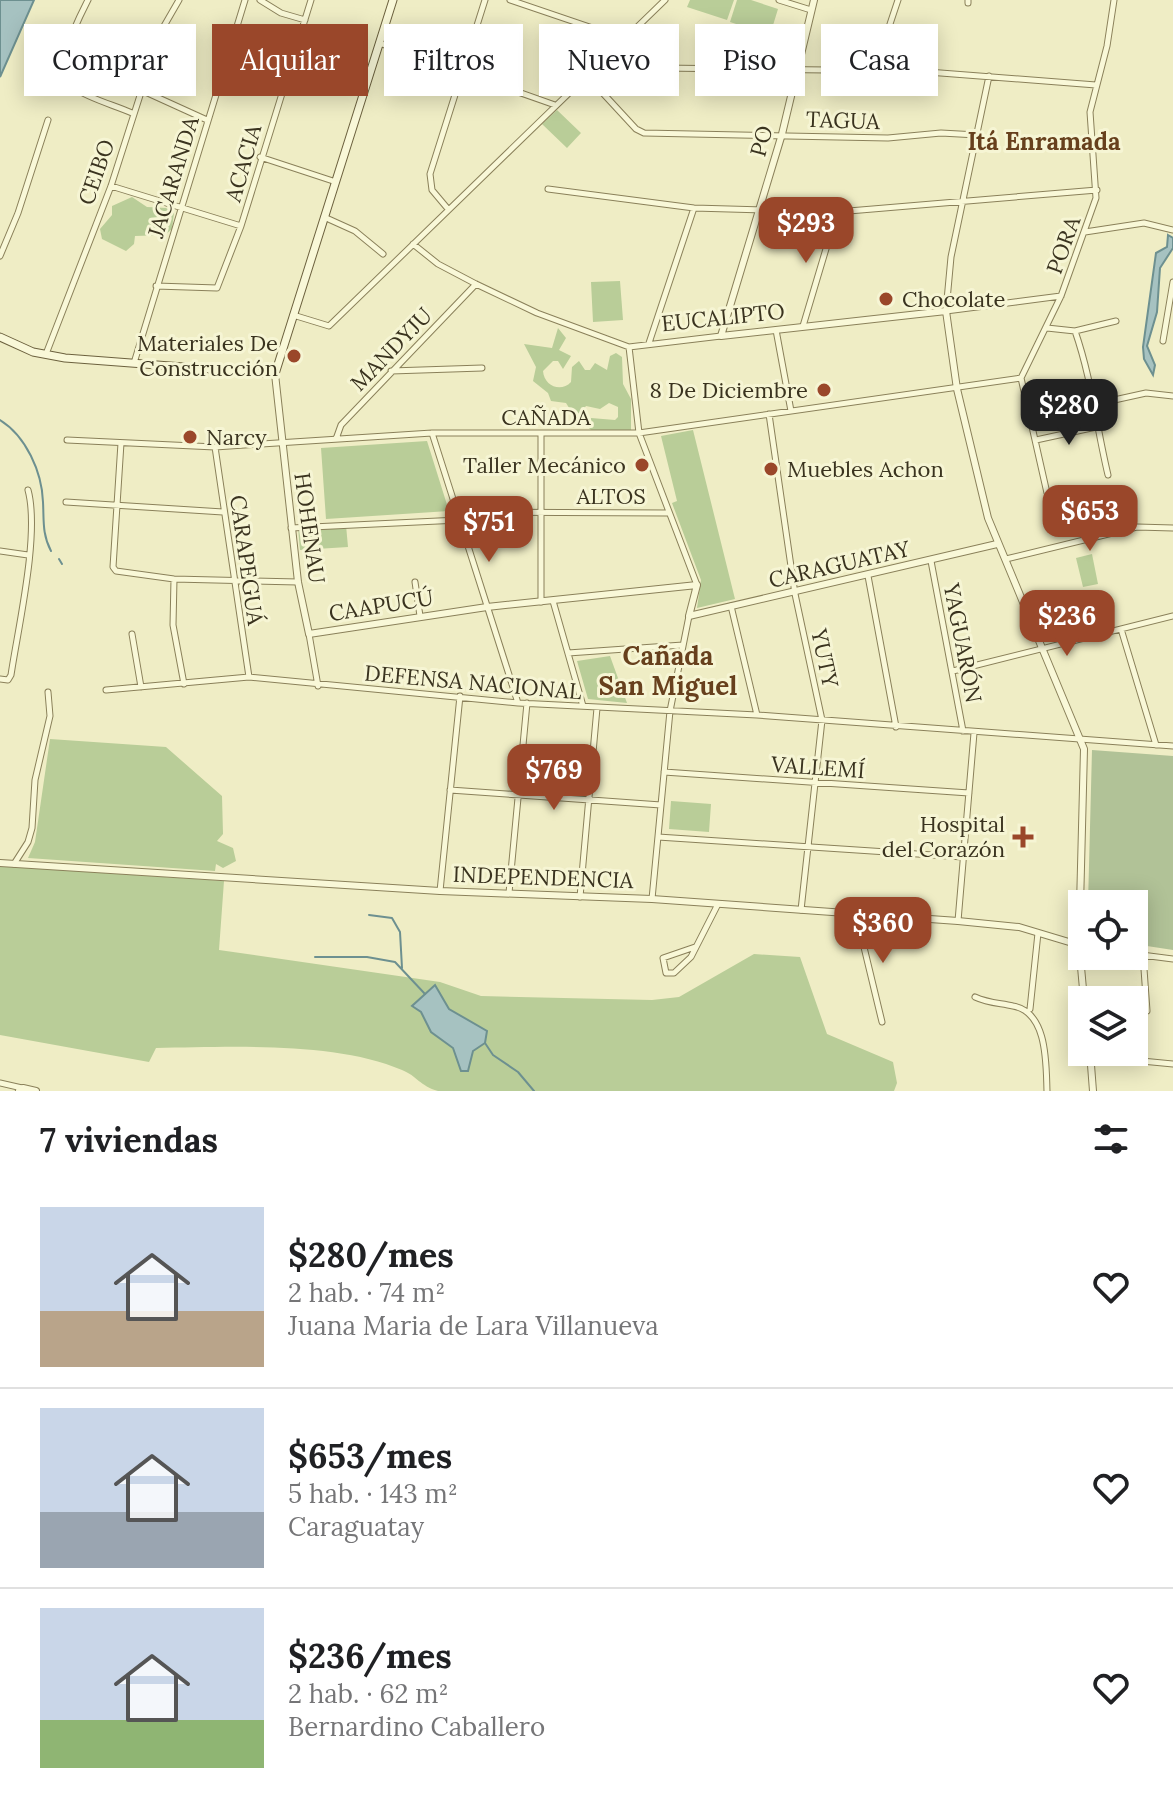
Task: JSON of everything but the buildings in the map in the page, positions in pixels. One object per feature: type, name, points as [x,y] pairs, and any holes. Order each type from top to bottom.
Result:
[{"type":"main road","points":[[0,337],[45,355],[275,374],[333,181],[393,0]]},
{"type":"street","points":[[88,0],[67,48],[67,79],[76,89],[132,113]]},
{"type":"street","name":"CEIBO","points":[[165,24],[179,0]]},
{"type":"street","name":"JACARANDA","points":[[133,364],[245,0]]},
{"type":"street","points":[[260,0],[281,13],[305,20]]},
{"type":"street","name":"ACACIA","points":[[156,286],[217,288],[241,226],[311,0]]},
{"type":"street","points":[[477,24],[485,0]]},
{"type":"street","points":[[510,0],[581,24]]},
{"type":"street","points":[[640,24],[665,0]]},
{"type":"street","points":[[779,0],[811,10]]},
{"type":"street","name":"PO","points":[[805,33],[814,0]]},
{"type":"street","points":[[890,24],[898,0]]},
{"type":"street","name":"PORA","points":[[1021,378],[1061,296],[1097,190],[1090,112],[1114,0]]},
{"type":"street","points":[[379,43],[384,45]]},
{"type":"street","points":[[805,71],[915,71],[1096,85]]},
{"type":"street","points":[[989,76],[951,257],[946,311],[957,389],[997,544],[1081,741],[1084,764],[1081,890]]},
{"type":"street","points":[[523,93],[555,105]]},
{"type":"street","name":"CEIBO","points":[[45,355],[111,186],[139,96]]},
{"type":"street","points":[[154,96],[207,120]]},
{"type":"street","points":[[448,209],[432,190],[430,174],[454,96]]},
{"type":"street","points":[[292,314],[328,327],[565,96]]},
{"type":"street","name":"TAGUA","points":[[605,96],[636,129],[644,133],[888,138],[941,133],[977,135]]},
{"type":"street","name":"PO","points":[[721,336],[760,211],[790,96]]},
{"type":"street","points":[[0,256],[18,213],[48,120]]},
{"type":"street","points":[[260,157],[333,181]]},
{"type":"street","points":[[111,186],[241,226]]},
{"type":"street","points":[[548,189],[694,208],[837,212],[964,204],[1097,190]]},
{"type":"street","points":[[649,343],[694,208]]},
{"type":"street","points":[[803,326],[837,212]]},
{"type":"street","points":[[323,217],[355,231],[383,254]]},
{"type":"street","points":[[1085,232],[1144,223],[1173,230]]},
{"type":"street","points":[[413,244],[438,264],[476,284],[537,313],[629,347],[639,433],[697,585],[670,711],[652,899]]},
{"type":"street","points":[[1163,341],[1173,282]]},
{"type":"street","name":"MANDYJU","points":[[336,439],[341,425],[476,284]]},
{"type":"street","name":"EUCALIPTO","points":[[629,347],[1061,296]]},
{"type":"street","points":[[1047,328],[1075,331],[1116,321]]},
{"type":"street","points":[[776,330],[791,411]]},
{"type":"street","points":[[1075,331],[1096,404],[1096,427],[1108,475]]},
{"type":"street","points":[[390,372],[482,368]]},
{"type":"street","name":"HOHENAU","points":[[275,374],[298,582],[318,686]]},
{"type":"street","points":[[1021,378],[1047,493]]},
{"type":"street","name":"CAÑADA","points":[[67,440],[215,447],[432,433],[639,433],[1021,378]]},
{"type":"street","points":[[1096,404],[1146,393],[1173,396]]},
{"type":"street","name":"YUTY","points":[[769,414],[795,594],[822,720],[801,910]]},
{"type":"street","points":[[1036,440],[1096,427]]},
{"type":"street","points":[[432,433],[518,703]]},
{"type":"street","points":[[541,433],[541,602]]},
{"type":"street","points":[[121,443],[113,567],[119,573],[174,579],[298,582]]},
{"type":"street","name":"CARAPEGUÁ","points":[[215,447],[249,677]]},
{"type":"street","points":[[0,679],[8,680],[11,675],[32,517],[28,490]]},
{"type":"street","points":[[66,502],[223,512]]},
{"type":"street","name":"ALTOS","points":[[291,528],[540,512],[669,513]]},
{"type":"street","points":[[1006,559],[1137,527],[1173,528]]},
{"type":"street","name":"CARAGUATAY","points":[[689,616],[795,594],[997,544]]},
{"type":"street","points":[[0,551],[28,555]]},
{"type":"street","name":"YAGUARÓN","points":[[931,561],[963,731]]},
{"type":"street","points":[[868,576],[896,727]]},
{"type":"street","points":[[174,579],[173,625],[184,684]]},
{"type":"street","points":[[415,582],[420,616]]},
{"type":"street","name":"CAAPUCÚ","points":[[309,634],[487,607],[697,585]]},
{"type":"street","points":[[553,601],[583,706]]},
{"type":"street","points":[[731,606],[757,715]]},
{"type":"street","points":[[953,671],[1173,616]]},
{"type":"street","points":[[1121,629],[1156,745]]},
{"type":"street","points":[[132,634],[141,687]]},
{"type":"street","points":[[568,653],[683,645]]},
{"type":"street","name":"DEFENSA NACIONAL","points":[[106,690],[249,677],[518,703],[757,715],[1173,746]]},
{"type":"street","points":[[13,864],[28,842],[32,828],[35,780],[50,716],[48,692]]},
{"type":"street","points":[[440,891],[460,696]]},
{"type":"street","points":[[509,893],[527,703]]},
{"type":"street","points":[[580,897],[597,708]]},
{"type":"street","points":[[958,921],[974,733]]},
{"type":"street","name":"VALLEMÍ","points":[[664,772],[969,793]]},
{"type":"street","points":[[450,790],[661,805]]},
{"type":"street","points":[[658,837],[963,857]]},
{"type":"street","name":"INDEPENDENCIA","points":[[0,863],[440,891],[652,899],[958,921],[1004,925],[1068,942]]},
{"type":"street","points":[[695,947],[663,958],[666,973],[674,973],[682,967],[695,947],[718,904]]},
{"type":"street","points":[[856,914],[882,1022]]},
{"type":"street","points":[[1030,1009],[1038,933]]},
{"type":"street","points":[[1148,956],[1173,959]]},
{"type":"street","points":[[975,997],[1013,1006],[1032,1020],[1046,1048],[1047,1091]]},
{"type":"street","points":[[1148,1061],[1173,1064]]},
{"type":"street","points":[[1091,1066],[1093,1091]]},
{"type":"street","points":[[0,1083],[36,1091]]},
{"type":"green space","points":[[690,0],[734,0],[727,20],[687,7]]},
{"type":"green space","points":[[737,0],[751,0],[778,9],[773,24],[730,22]]},
{"type":"green space","points":[[557,110],[581,133],[567,148],[542,124]]},
{"type":"green space","points":[[132,197],[147,207],[166,208],[174,213],[172,229],[165,235],[135,236],[134,244],[126,251],[102,239],[100,229],[112,215],[112,206]]},
{"type":"green space","points":[[620,281],[623,320],[593,322],[591,282]]},
{"type":"green space","points":[[558,328],[566,338],[559,350],[571,356],[563,369],[558,361],[553,361],[543,371],[546,381],[558,387],[567,385],[571,382],[572,367],[579,361],[585,370],[590,370],[595,363],[607,370],[610,356],[616,353],[622,357],[623,384],[631,399],[631,431],[591,430],[588,427],[591,418],[615,420],[618,407],[609,403],[600,409],[586,406],[580,414],[571,411],[566,403],[551,401],[548,393],[533,381],[536,367],[524,344],[552,348]]},
{"type":"green space","points":[[693,430],[735,599],[697,608],[701,580],[672,503],[677,501],[661,436]]},
{"type":"green space","points":[[427,441],[449,511],[326,519],[321,448]]},
{"type":"green space","points":[[346,525],[348,547],[300,550],[298,528]]},
{"type":"green space","points":[[1092,554],[1098,584],[1083,587],[1076,558]]},
{"type":"green space","points":[[610,656],[627,703],[588,699],[577,661]]},
{"type":"green space","points":[[50,739],[166,747],[222,796],[223,834],[217,841],[233,848],[236,861],[223,868],[216,864],[215,871],[28,858],[35,842]]},
{"type":"green space","points":[[1092,750],[1173,756],[1173,950],[1148,946],[1148,890],[1088,890]]},
{"type":"green space","points":[[671,801],[711,804],[709,832],[669,829]]},
{"type":"green space","points":[[0,866],[224,881],[219,950],[440,982],[481,996],[652,1000],[679,997],[754,954],[800,957],[827,1034],[893,1062],[897,1083],[894,1091],[438,1091],[407,1072],[346,1054],[281,1048],[156,1048],[149,1062],[0,1035]]},
{"type":"water","points":[[0,0],[34,0],[0,77]]},
{"type":"water","points":[[1168,235],[1173,238],[1173,248],[1160,268],[1157,312],[1147,346],[1155,365],[1153,375],[1144,359],[1143,347],[1156,253],[1167,247]]},
{"type":"water","points":[[435,985],[449,1009],[487,1031],[485,1043],[473,1051],[468,1071],[461,1071],[453,1048],[431,1032],[421,1012],[412,1006]]},
{"type":"waterway","points":[[0,420],[18,435],[36,467],[42,491],[45,533],[51,551]]},
{"type":"waterway","points":[[59,559],[62,564]]},
{"type":"waterway","points":[[369,915],[392,918],[400,932],[402,968]]},
{"type":"waterway","points":[[315,957],[367,957],[395,962],[425,994]]},
{"type":"waterway","points":[[485,1043],[493,1055],[518,1072],[534,1091]]},
{"type":"place","name":"Chocolate","points":[[886,299]]},
{"type":"place","name":"Materiales De Construcción","points":[[294,356]]},
{"type":"place","name":"8 De Diciembre","points":[[824,390]]},
{"type":"place","name":"Narcy","points":[[190,437]]},
{"type":"place","name":"Taller Mecánico","points":[[642,465]]},
{"type":"place","name":"Muebles Achon","points":[[771,469]]},
{"type":"place","name":"Hospital del Corazón","points":[[1023,837]]},
{"type":"district","name":"Itá Enramada","points":[[1044,142]]},
{"type":"district","name":"Cañada San Miguel","points":[[668,671]]}]
